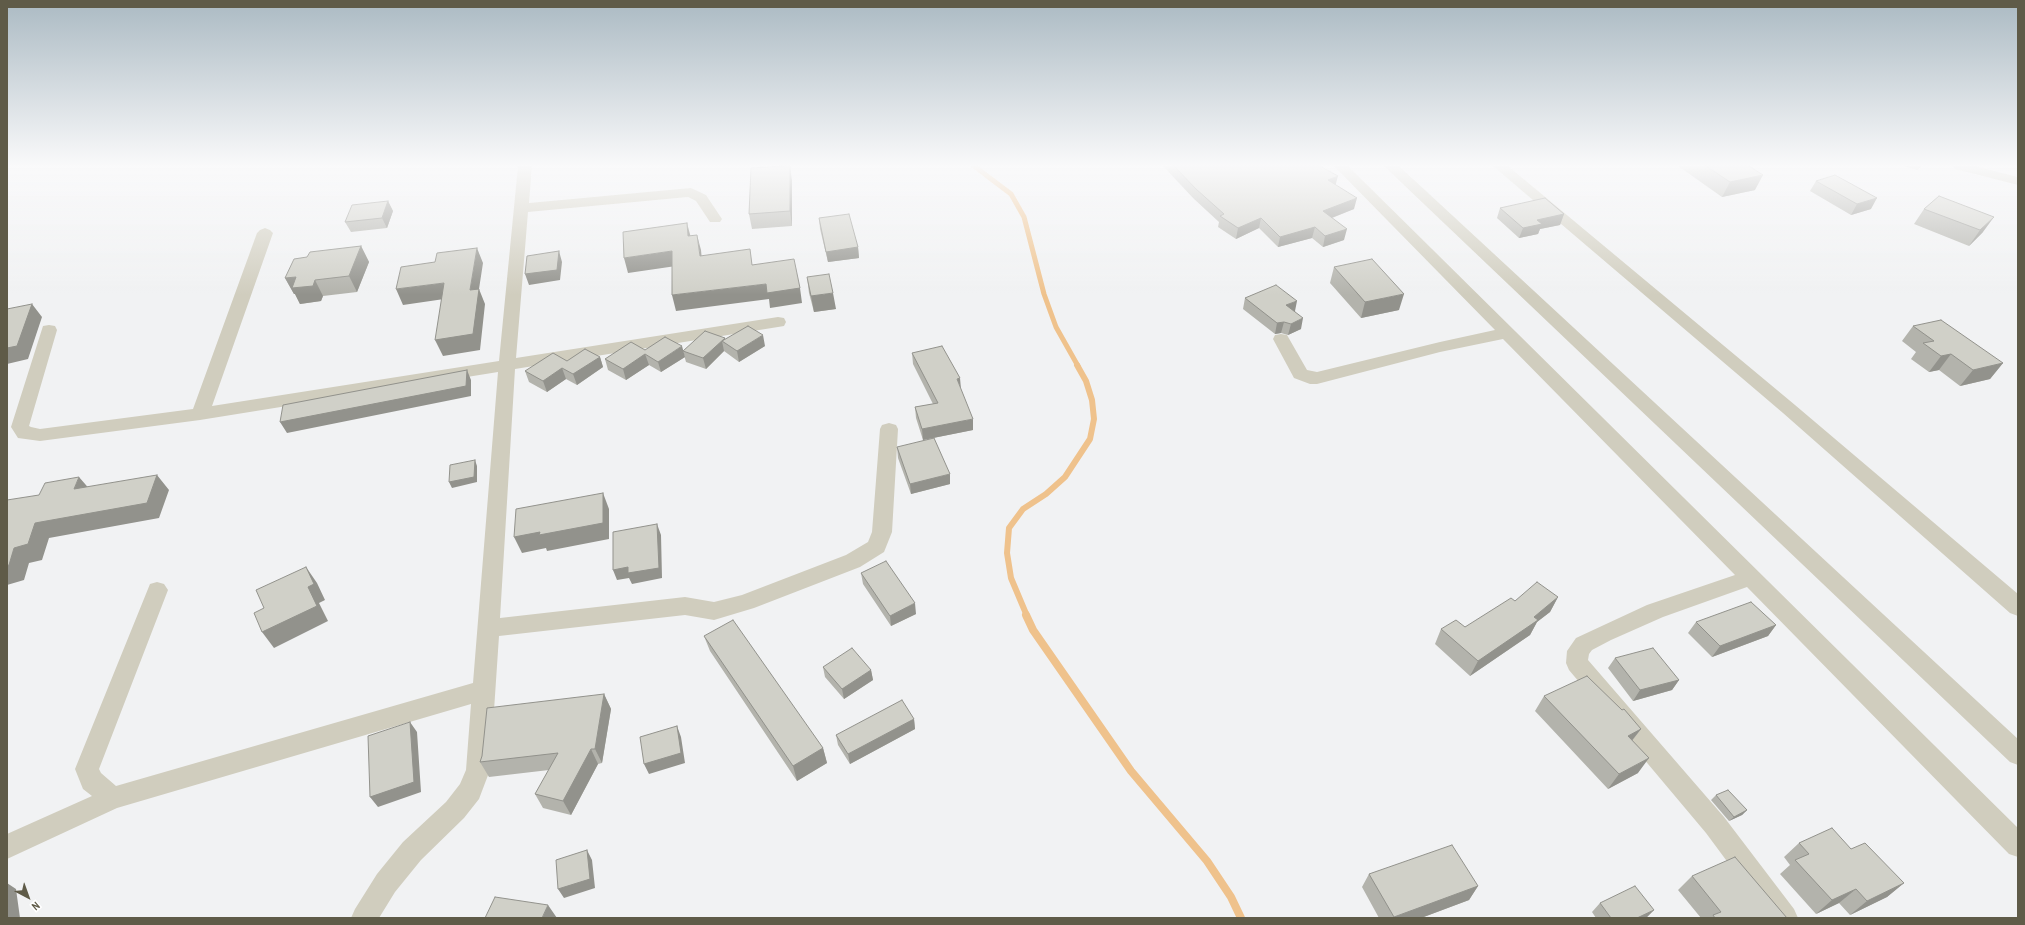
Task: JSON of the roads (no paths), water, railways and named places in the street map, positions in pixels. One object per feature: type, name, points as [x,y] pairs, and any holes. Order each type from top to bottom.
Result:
[{"type":"street","points":[[364,918],[386,883],[412,851],[455,810],[470,791],[478,770],[507,365],[522,209]]},
{"type":"street","points":[[708,209],[715,219]]},
{"type":"street","points":[[1384,209],[1753,577],[2018,845]]},
{"type":"street","points":[[1437,209],[2018,754]]},
{"type":"street","points":[[1551,209],[1789,409],[2018,607]]},
{"type":"street","points":[[200,414],[265,233]]},
{"type":"street","points":[[48,330],[20,427],[25,434],[40,435],[200,414],[778,322]]},
{"type":"street","points":[[1281,339],[1300,374],[1310,378],[1317,378],[1440,347],[1508,333]]},
{"type":"street","points":[[488,628],[685,606],[714,611],[746,602],[853,561],[877,548],[882,532],[889,429]]},
{"type":"street","points":[[1753,577],[1655,611],[1603,634],[1584,644],[1578,651],[1577,663],[1715,825],[1785,918]]},
{"type":"street","points":[[113,798],[92,781],[87,769],[157,590]]},
{"type":"street","points":[[7,847],[113,798],[484,690]]},
{"type":"waterway","points":[[1020,209],[1024,217],[1044,294],[1056,327],[1078,366]]},
{"type":"waterway","points":[[1027,616],[1011,578],[1007,553],[1009,528],[1023,509],[1046,494],[1065,477],[1090,439],[1094,419],[1092,400],[1086,381],[1077,365]]},
{"type":"waterway","points":[[1026,615],[1033,630],[1131,771],[1207,861],[1231,897],[1241,918]]}]
